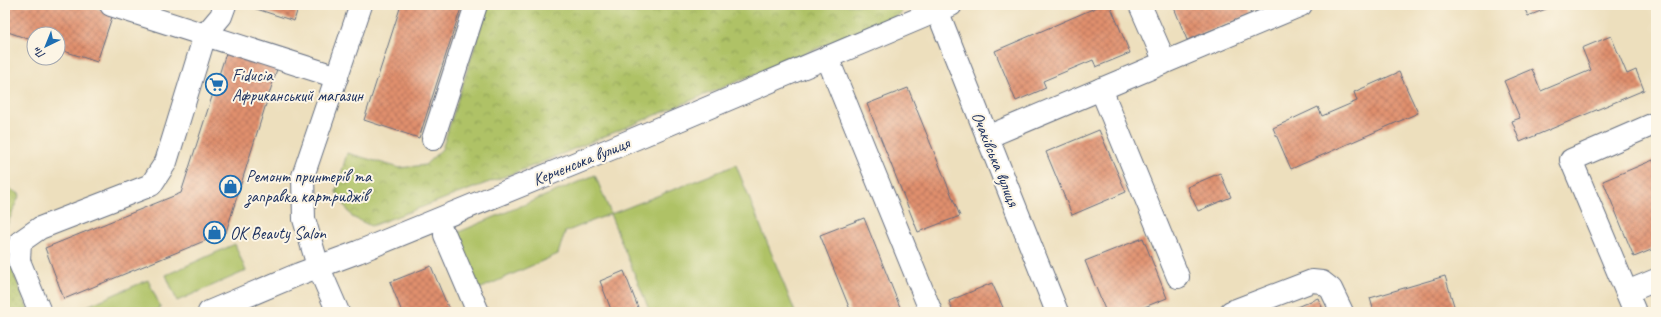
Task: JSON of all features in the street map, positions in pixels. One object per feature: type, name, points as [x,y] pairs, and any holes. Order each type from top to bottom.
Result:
[{"type":"street","points":[[112,5],[337,77]]},
{"type":"street","points":[[40,312],[19,261],[20,242],[40,228],[151,185],[166,162],[205,35],[221,16],[225,5]]},
{"type":"street","points":[[338,312],[318,266],[304,219],[303,176],[361,5]]},
{"type":"street","points":[[433,139],[476,5]]},
{"type":"street","points":[[1140,5],[1165,62]]},
{"type":"street","name":"Керченська вулиця","points":[[209,312],[318,266],[358,252],[599,154],[941,7]]},
{"type":"street","name":"Очаківська вулиця","points":[[941,7],[987,136],[1057,312]]},
{"type":"street","points":[[987,136],[1292,7]]},
{"type":"street","points":[[827,57],[932,312]]},
{"type":"street","points":[[1101,89],[1178,277]]},
{"type":"street","points":[[1656,123],[1571,160],[1631,302],[1656,280]]},
{"type":"street","points":[[445,235],[478,312]]},
{"type":"street","points":[[1231,312],[1312,281],[1322,282],[1331,289],[1342,312]]},
{"type":"green space","points":[[488,5],[902,5],[901,14],[530,167],[371,226],[352,217],[336,192],[347,153],[400,168],[425,165],[442,149]]},
{"type":"green space","points":[[736,165],[795,312],[650,312],[610,214],[565,232],[558,254],[477,290],[454,234],[595,175],[611,214]]},
{"type":"green space","points":[[5,187],[20,194],[5,230]]},
{"type":"green space","points":[[5,243],[9,261],[29,312],[5,312]]},
{"type":"green space","points":[[235,244],[246,271],[177,301],[166,275]]},
{"type":"green space","points":[[148,280],[161,308],[152,312],[73,312]]},
{"type":"building","points":[[9,5],[88,5],[113,14],[97,62],[66,52],[66,26],[26,26],[26,38],[5,31],[5,18]]},
{"type":"building","points":[[244,5],[299,5],[294,21]]},
{"type":"building","points":[[401,5],[462,5],[419,138],[364,120]]},
{"type":"building","points":[[1102,5],[1110,5],[1130,53],[1096,67],[1093,60],[1043,81],[1046,88],[1016,101],[995,51]]},
{"type":"building","points":[[1173,5],[1247,5],[1251,14],[1187,40]]},
{"type":"building","points":[[1523,5],[1556,5],[1528,16]]},
{"type":"building","points":[[1611,36],[1627,74],[1636,70],[1644,90],[1520,142],[1512,121],[1520,118],[1504,81],[1532,69],[1541,91],[1591,70],[1582,48]]},
{"type":"building","points":[[226,53],[277,69],[226,232],[64,299],[45,248],[181,193]]},
{"type":"building","points":[[1399,72],[1418,113],[1291,169],[1273,128],[1318,107],[1322,116],[1357,101],[1354,92]]},
{"type":"building","points":[[908,88],[960,216],[918,232],[867,104]]},
{"type":"building","points":[[1099,130],[1126,192],[1072,215],[1046,152]]},
{"type":"building","points":[[1653,160],[1656,167],[1656,248],[1634,257],[1603,181]]},
{"type":"building","points":[[1220,173],[1231,197],[1198,211],[1187,187]]},
{"type":"building","points":[[864,218],[902,312],[851,312],[820,235]]},
{"type":"building","points":[[1143,238],[1167,298],[1132,312],[1106,312],[1085,261]]},
{"type":"building","points":[[431,266],[450,312],[402,312],[390,282]]},
{"type":"building","points":[[624,271],[639,310],[633,312],[612,312],[600,281]]},
{"type":"building","points":[[1445,276],[1456,312],[1374,312],[1370,298]]},
{"type":"building","points":[[992,283],[1005,312],[953,312],[949,301]]},
{"type":"building","points":[[1318,298],[1324,312],[1285,312]]},
{"type":"place","name":"Fiducia Африканський магазин","points":[[216,85]]},
{"type":"place","name":"Ремонт принтерів та заправка картриджів","points":[[231,186]]},
{"type":"place","name":"OK Beauty Salon","points":[[215,233]]}]
